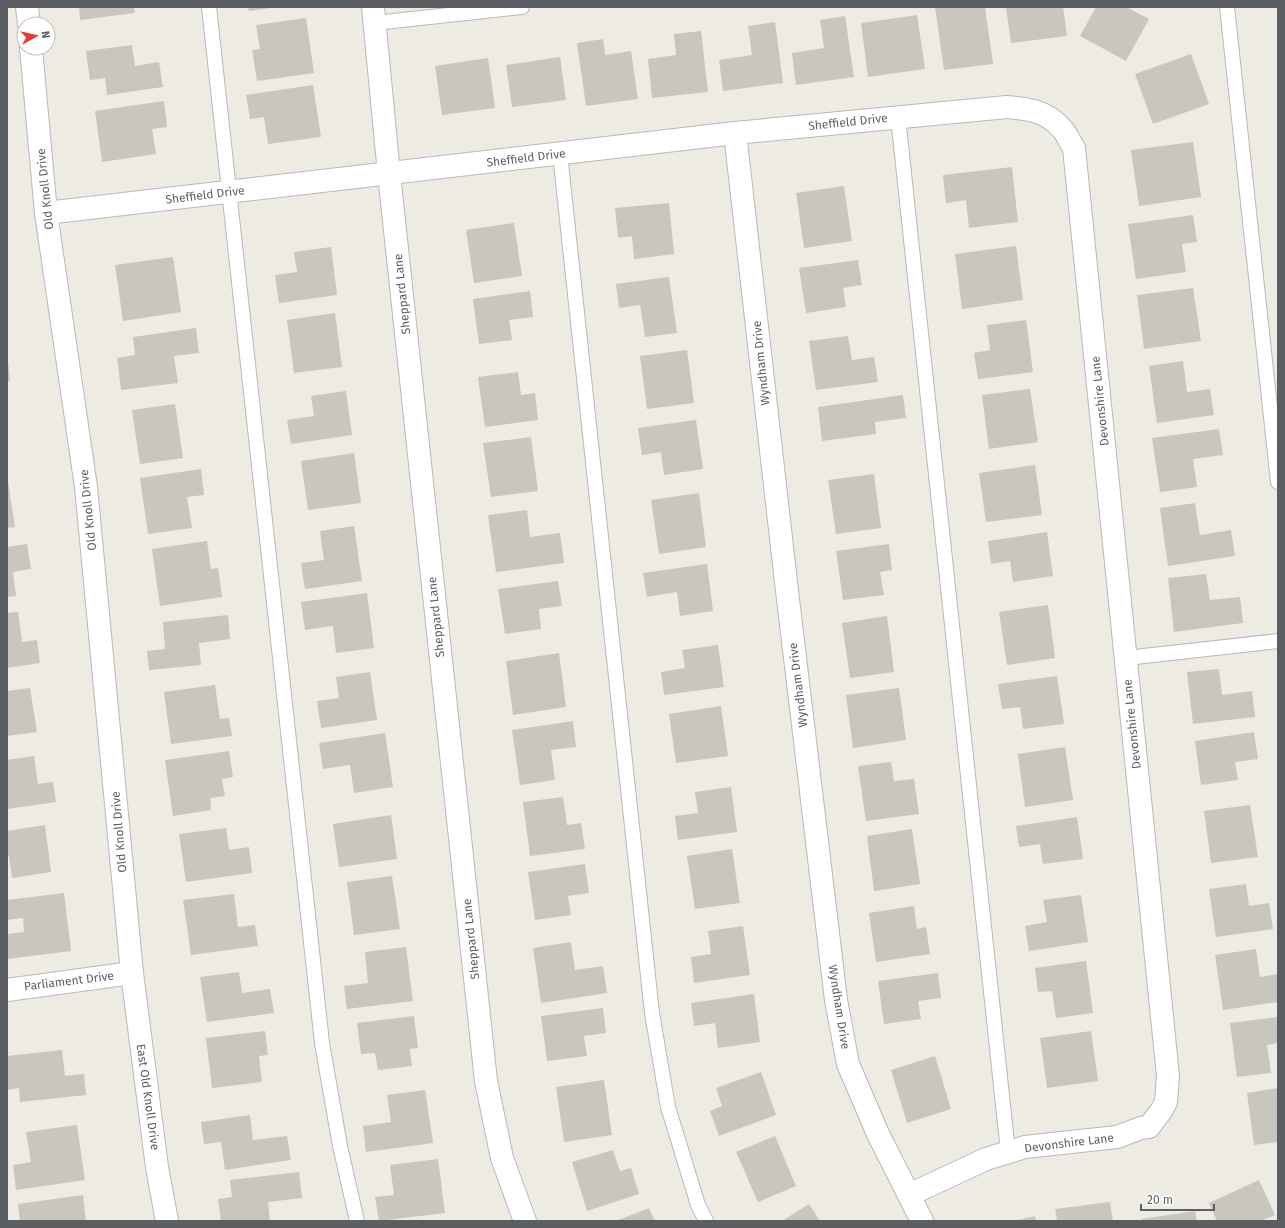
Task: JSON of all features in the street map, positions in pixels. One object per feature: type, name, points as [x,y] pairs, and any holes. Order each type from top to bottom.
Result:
[{"type":"street","name":"Sheppard Lane","points":[[374,15],[389,174],[486,1081],[502,1158],[525,1221]]},
{"type":"street","name":"Old Knoll Drive","points":[[32,56],[46,213],[86,487],[132,973]]},
{"type":"street","name":"Sheffield Drive","points":[[46,213],[735,133],[1007,107]]},
{"type":"street","name":"Devonshire Lane","points":[[909,1195],[986,1158],[1025,1147],[1117,1137],[1141,1128],[1149,1127],[1166,1102],[1168,1076],[1074,148],[1063,130],[1046,115],[1029,109],[1007,107]]},
{"type":"street","name":"Wyndham Drive","points":[[735,133],[788,599],[836,1000],[848,1064],[878,1134],[922,1221]]},
{"type":"street","name":"Parliament Drive","points":[[7,990],[132,973]]},
{"type":"street","name":"East Old Knoll Drive","points":[[132,973],[158,1166],[167,1221]]},
{"type":"lane","points":[[209,7],[322,1043],[340,1146],[357,1221]]},
{"type":"lane","points":[[374,15],[522,7]]},
{"type":"lane","points":[[1227,7],[1278,482]]},
{"type":"lane","points":[[898,117],[1008,1152]]},
{"type":"lane","points":[[560,154],[652,1013],[668,1108],[698,1205],[706,1221]]},
{"type":"lane","points":[[1126,658],[1278,641]]},
{"type":"building","points":[[79,7],[134,7],[135,13],[80,20]]},
{"type":"building","points":[[248,7],[270,7],[270,8],[249,11]]},
{"type":"building","points":[[935,7],[985,7],[993,64],[944,70]]},
{"type":"building","points":[[1006,7],[1063,7],[1067,36],[1011,43]]},
{"type":"building","points":[[1096,7],[1126,7],[1149,19],[1126,61],[1080,36]]},
{"type":"building","points":[[917,15],[925,69],[868,77],[861,23]]},
{"type":"building","points":[[845,16],[854,77],[796,85],[792,53],[824,48],[820,20]]},
{"type":"building","points":[[306,18],[314,73],[257,81],[252,50],[260,49],[256,25]]},
{"type":"building","points":[[775,22],[783,83],[723,91],[719,60],[752,55],[748,26]]},
{"type":"building","points":[[701,31],[708,92],[652,98],[648,59],[676,55],[674,34]]},
{"type":"building","points":[[603,39],[605,55],[631,51],[638,99],[586,106],[577,43]]},
{"type":"building","points":[[132,45],[135,66],[159,62],[163,87],[107,95],[105,78],[90,80],[86,51]]},
{"type":"building","points":[[1191,54],[1209,104],[1153,124],[1135,74]]},
{"type":"building","points":[[560,57],[566,100],[512,107],[506,65]]},
{"type":"building","points":[[488,58],[495,108],[442,115],[435,66]]},
{"type":"building","points":[[313,85],[321,137],[268,144],[264,117],[250,119],[246,95]]},
{"type":"building","points":[[164,101],[167,127],[152,129],[156,154],[102,162],[95,111]]},
{"type":"building","points":[[1193,142],[1201,197],[1139,206],[1131,150]]},
{"type":"building","points":[[1012,167],[1018,222],[969,228],[966,200],[946,203],[943,175]]},
{"type":"building","points":[[844,186],[852,241],[804,248],[796,193]]},
{"type":"building","points":[[669,203],[674,254],[634,259],[632,236],[618,238],[615,208]]},
{"type":"building","points":[[1193,215],[1197,242],[1182,244],[1186,272],[1136,279],[1128,224]]},
{"type":"building","points":[[514,223],[522,276],[474,283],[466,230]]},
{"type":"building","points":[[1016,246],[1023,300],[962,309],[955,254]]},
{"type":"building","points":[[331,247],[337,295],[279,303],[275,275],[297,272],[294,252]]},
{"type":"building","points":[[173,257],[181,312],[123,321],[115,265]]},
{"type":"building","points":[[858,260],[862,285],[843,288],[846,307],[806,313],[799,268]]},
{"type":"building","points":[[669,277],[677,333],[645,337],[640,305],[619,308],[616,284]]},
{"type":"building","points":[[1193,288],[1201,341],[1144,349],[1137,295]]},
{"type":"building","points":[[530,291],[533,317],[509,320],[512,340],[479,344],[473,299]]},
{"type":"building","points":[[335,313],[342,367],[294,373],[287,320]]},
{"type":"building","points":[[1026,320],[1033,372],[978,379],[974,353],[990,350],[987,325]]},
{"type":"building","points":[[196,328],[199,353],[174,356],[178,383],[121,390],[117,358],[135,355],[133,337]]},
{"type":"building","points":[[848,336],[852,360],[874,357],[878,382],[816,390],[809,341]]},
{"type":"building","points":[[687,350],[694,403],[647,409],[640,356]]},
{"type":"building","points":[[1183,361],[1187,392],[1210,389],[1214,415],[1157,423],[1149,366]]},
{"type":"building","points":[[8,362],[10,381],[7,381]]},
{"type":"building","points":[[518,372],[521,395],[535,393],[538,420],[485,427],[478,377]]},
{"type":"building","points":[[1030,389],[1038,442],[989,449],[982,395]]},
{"type":"building","points":[[346,391],[352,435],[291,444],[287,420],[314,416],[311,396]]},
{"type":"building","points":[[903,395],[906,418],[875,422],[876,434],[822,441],[818,407]]},
{"type":"building","points":[[175,404],[183,458],[140,464],[132,410]]},
{"type":"building","points":[[696,420],[703,469],[664,475],[661,452],[642,455],[638,428]]},
{"type":"building","points":[[1219,429],[1223,455],[1193,459],[1197,487],[1160,492],[1152,438]]},
{"type":"building","points":[[531,437],[538,491],[491,497],[483,443]]},
{"type":"building","points":[[354,453],[361,503],[308,510],[301,461]]},
{"type":"building","points":[[1035,465],[1042,515],[986,522],[979,473]]},
{"type":"building","points":[[201,469],[204,495],[187,497],[192,528],[148,534],[140,478]]},
{"type":"building","points":[[874,474],[881,528],[836,534],[828,480]]},
{"type":"building","points":[[7,475],[15,527],[7,528]]},
{"type":"building","points":[[699,493],[706,547],[659,554],[651,500]]},
{"type":"building","points":[[1195,503],[1200,535],[1231,530],[1235,556],[1168,566],[1160,508]]},
{"type":"building","points":[[527,510],[530,537],[560,533],[564,563],[496,572],[488,515]]},
{"type":"building","points":[[354,526],[362,581],[305,589],[301,563],[324,560],[320,531]]},
{"type":"building","points":[[1047,532],[1053,576],[1013,582],[1010,561],[991,564],[988,541]]},
{"type":"building","points":[[207,541],[211,569],[218,568],[222,597],[160,606],[152,549]]},
{"type":"building","points":[[27,544],[31,569],[13,572],[16,596],[7,597],[7,547]]},
{"type":"building","points":[[889,544],[892,570],[880,572],[884,595],[843,600],[836,551]]},
{"type":"building","points":[[707,564],[713,611],[680,616],[677,592],[647,597],[643,573]]},
{"type":"building","points":[[1206,574],[1210,600],[1240,597],[1243,623],[1174,632],[1168,578]]},
{"type":"building","points":[[558,581],[562,606],[539,609],[541,629],[505,634],[498,589]]},
{"type":"building","points":[[367,593],[374,648],[336,653],[333,626],[305,630],[301,602]]},
{"type":"building","points":[[1048,605],[1055,658],[1007,665],[999,612]]},
{"type":"building","points":[[18,612],[22,642],[37,640],[40,663],[7,668],[7,613]]},
{"type":"building","points":[[228,615],[230,639],[199,643],[201,665],[149,670],[147,651],[165,649],[163,622]]},
{"type":"building","points":[[887,616],[894,672],[850,678],[842,623]]},
{"type":"building","points":[[718,645],[724,687],[664,695],[661,672],[685,668],[682,650]]},
{"type":"building","points":[[559,653],[566,707],[513,715],[506,661]]},
{"type":"building","points":[[1219,669],[1222,695],[1252,691],[1255,717],[1193,724],[1187,672]]},
{"type":"building","points":[[370,672],[377,720],[321,728],[317,701],[339,698],[336,677]]},
{"type":"building","points":[[1057,676],[1064,724],[1023,729],[1020,707],[1002,709],[998,684]]},
{"type":"building","points":[[215,685],[220,719],[229,718],[232,736],[171,744],[164,692]]},
{"type":"building","points":[[30,688],[37,732],[7,736],[7,691]]},
{"type":"building","points":[[899,688],[906,740],[853,748],[846,695]]},
{"type":"building","points":[[721,706],[728,756],[676,763],[669,714]]},
{"type":"building","points":[[573,721],[576,747],[551,750],[555,780],[520,785],[512,730]]},
{"type":"building","points":[[1254,732],[1258,759],[1235,762],[1238,780],[1201,785],[1195,741]]},
{"type":"building","points":[[385,733],[393,787],[354,793],[350,765],[323,769],[319,743]]},
{"type":"building","points":[[1065,747],[1073,800],[1025,807],[1018,754]]},
{"type":"building","points":[[229,751],[233,777],[222,779],[225,796],[210,798],[211,810],[173,816],[165,760]]},
{"type":"building","points":[[34,756],[38,784],[53,782],[56,802],[7,809],[7,760]]},
{"type":"building","points":[[891,762],[894,781],[914,779],[919,814],[866,821],[858,766]]},
{"type":"building","points":[[731,787],[737,832],[678,840],[675,816],[698,813],[695,792]]},
{"type":"building","points":[[563,797],[567,825],[581,823],[585,849],[530,856],[523,802]]},
{"type":"building","points":[[1250,805],[1258,857],[1211,863],[1204,811]]},
{"type":"building","points":[[391,815],[397,859],[339,867],[333,824]]},
{"type":"building","points":[[1077,817],[1083,859],[1043,864],[1040,844],[1019,847],[1016,826]]},
{"type":"building","points":[[45,825],[51,872],[12,878],[9,856],[7,856],[7,831]]},
{"type":"building","points":[[226,828],[229,850],[249,847],[252,873],[186,882],[179,834]]},
{"type":"building","points":[[912,829],[920,884],[874,891],[867,836]]},
{"type":"building","points":[[732,849],[740,903],[695,909],[687,856]]},
{"type":"building","points":[[585,864],[589,893],[568,896],[571,915],[535,920],[528,872]]},
{"type":"building","points":[[392,876],[400,929],[354,935],[347,882]]},
{"type":"building","points":[[1246,884],[1249,906],[1269,903],[1273,929],[1216,937],[1209,889]]},
{"type":"building","points":[[64,893],[71,951],[7,959],[7,934],[24,932],[23,918],[7,920],[7,900]]},
{"type":"building","points":[[234,894],[238,927],[255,925],[258,946],[191,955],[183,900]]},
{"type":"building","points":[[1081,895],[1088,942],[1029,951],[1025,926],[1047,922],[1043,900]]},
{"type":"building","points":[[914,906],[917,929],[926,927],[930,954],[876,962],[869,913]]},
{"type":"building","points":[[743,926],[750,975],[694,983],[691,957],[711,954],[708,931]]},
{"type":"building","points":[[571,942],[575,970],[603,966],[607,993],[541,1003],[533,948]]},
{"type":"building","points":[[406,947],[413,1001],[347,1009],[344,986],[368,983],[365,952]]},
{"type":"building","points":[[1256,949],[1260,977],[1278,974],[1278,1002],[1223,1010],[1215,955]]},
{"type":"building","points":[[1086,961],[1093,1013],[1056,1018],[1052,991],[1038,992],[1035,968]]},
{"type":"building","points":[[239,972],[242,993],[270,989],[274,1013],[207,1022],[200,977]]},
{"type":"building","points":[[938,973],[941,998],[918,1001],[921,1019],[884,1024],[878,981]]},
{"type":"building","points":[[754,994],[760,1042],[718,1048],[715,1023],[694,1026],[691,1003]]},
{"type":"building","points":[[603,1008],[606,1033],[584,1036],[587,1056],[547,1061],[541,1016]]},
{"type":"building","points":[[414,1016],[418,1048],[410,1049],[412,1066],[378,1070],[375,1053],[361,1054],[357,1023]]},
{"type":"building","points":[[1278,1017],[1278,1043],[1267,1045],[1271,1073],[1237,1077],[1230,1023]]},
{"type":"building","points":[[265,1031],[268,1055],[259,1056],[262,1082],[212,1088],[206,1038]]},
{"type":"building","points":[[1091,1031],[1098,1081],[1047,1088],[1040,1038]]},
{"type":"building","points":[[62,1050],[65,1076],[84,1074],[86,1095],[20,1102],[19,1088],[7,1090],[7,1056]]},
{"type":"building","points":[[935,1056],[951,1109],[907,1123],[891,1070]]},
{"type":"building","points":[[761,1072],[776,1115],[719,1136],[710,1111],[722,1106],[716,1088]]},
{"type":"building","points":[[604,1080],[612,1135],[564,1142],[556,1087]]},
{"type":"building","points":[[1278,1088],[1278,1142],[1254,1145],[1247,1093]]},
{"type":"building","points":[[425,1090],[433,1143],[366,1152],[363,1126],[391,1122],[387,1095]]},
{"type":"building","points":[[250,1115],[253,1140],[287,1136],[291,1160],[225,1170],[221,1142],[204,1144],[201,1122]]},
{"type":"building","points":[[77,1125],[85,1180],[16,1190],[13,1165],[31,1162],[26,1132]]},
{"type":"building","points":[[775,1136],[796,1186],[758,1202],[736,1152]]},
{"type":"building","points":[[613,1150],[620,1171],[631,1168],[639,1194],[587,1211],[572,1162]]},
{"type":"building","points":[[438,1159],[445,1213],[379,1221],[375,1197],[394,1195],[390,1165]]},
{"type":"building","points":[[299,1172],[302,1198],[268,1202],[270,1221],[221,1221],[218,1199],[232,1197],[230,1180]]},
{"type":"building","points":[[1259,1180],[1275,1215],[1260,1221],[1217,1221],[1209,1203]]},
{"type":"building","points":[[83,1195],[86,1221],[20,1221],[18,1204]]},
{"type":"building","points":[[1110,1202],[1113,1221],[1057,1221],[1055,1209]]},
{"type":"building","points":[[809,1204],[820,1221],[782,1221]]},
{"type":"building","points":[[649,1208],[655,1221],[616,1221]]},
{"type":"building","points":[[1195,1211],[1197,1221],[1142,1221],[1141,1219]]},
{"type":"building","points":[[1035,1216],[1036,1221],[1018,1221],[1018,1220]]}]
